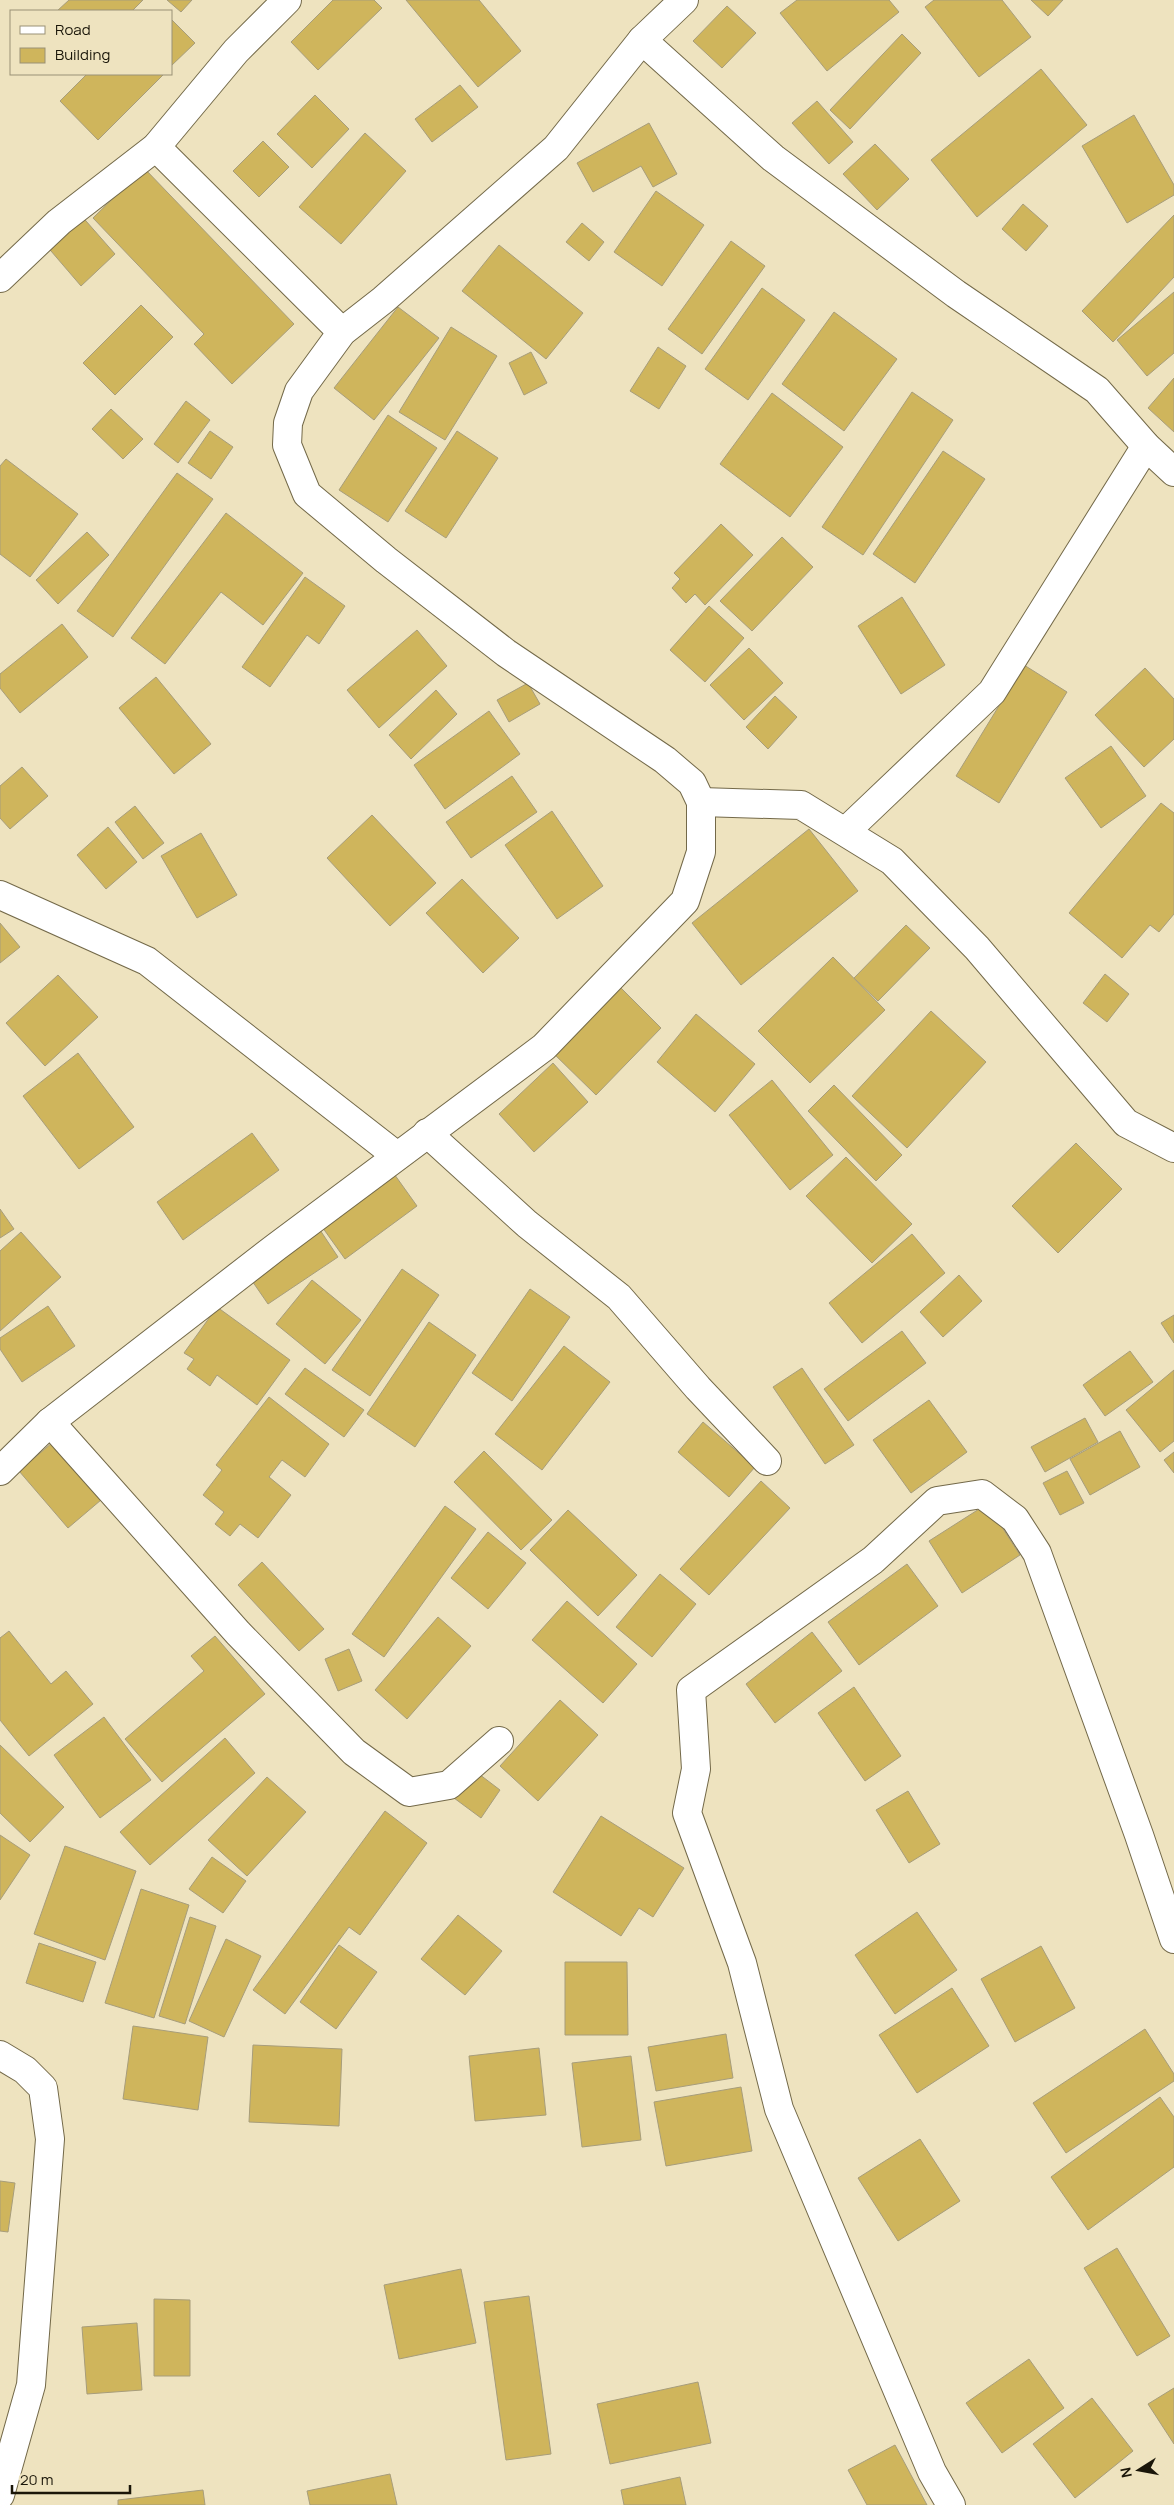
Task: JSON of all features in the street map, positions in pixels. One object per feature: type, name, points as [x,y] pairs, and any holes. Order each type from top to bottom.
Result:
[{"type":"street","points":[[0,1470],[50,1422],[427,1133],[544,1047],[685,901],[700,852],[702,802],[692,783],[665,760],[506,653],[386,560],[308,494],[287,445],[288,423],[299,391],[342,332],[383,300],[556,148],[642,40],[684,0]]},
{"type":"street","points":[[0,278],[59,222],[156,147],[276,3]]},
{"type":"street","points":[[642,40],[773,158],[956,294],[1097,390],[1146,446],[1174,472]]},
{"type":"street","points":[[156,147],[342,332]]},
{"type":"street","points":[[846,831],[992,692],[1146,446]]},
{"type":"street","points":[[702,802],[801,805],[892,861],[977,948],[1126,1123],[1174,1148]]},
{"type":"street","points":[[0,895],[147,961],[397,1156]]},
{"type":"street","points":[[427,1133],[528,1224],[619,1297],[698,1388],[767,1461]]},
{"type":"street","points":[[50,1422],[238,1633],[354,1752],[410,1792],[449,1785],[499,1741]]},
{"type":"street","points":[[951,2505],[932,2472],[779,2109],[742,1963],[687,1813],[696,1768],[691,1690],[873,1560],[936,1501],[982,1494],[1015,1519],[1037,1554],[1139,1835],[1174,1939]]},
{"type":"street","points":[[0,2055],[25,2070],[43,2088],[50,2139],[31,2385],[0,2495]]},
{"type":"building","points":[[69,0],[143,0],[133,10],[58,10]]},
{"type":"building","points":[[167,0],[192,0],[181,12]]},
{"type":"building","points":[[333,0],[374,0],[382,8],[318,70],[291,42]]},
{"type":"building","points":[[406,0],[479,0],[521,51],[478,87]]},
{"type":"building","points":[[797,0],[889,0],[899,12],[827,71],[780,13]]},
{"type":"building","points":[[934,0],[1002,0],[1031,37],[979,77],[925,7]]},
{"type":"building","points":[[1031,0],[1063,0],[1048,16]]},
{"type":"building","points":[[727,6],[756,33],[722,68],[693,41]]},
{"type":"building","points":[[172,20],[195,43],[172,65]]},
{"type":"building","points":[[902,34],[921,53],[850,129],[830,110]]},
{"type":"building","points":[[1041,69],[1087,125],[977,217],[931,160]]},
{"type":"building","points":[[86,75],[163,75],[98,140],[60,101]]},
{"type":"building","points":[[460,85],[478,107],[432,142],[415,119]]},
{"type":"building","points":[[315,95],[349,129],[312,168],[277,134]]},
{"type":"building","points":[[817,101],[853,142],[829,164],[792,123]]},
{"type":"building","points":[[1134,115],[1174,185],[1174,195],[1127,223],[1082,146]]},
{"type":"building","points":[[649,123],[677,174],[653,187],[641,166],[593,192],[577,163]]},
{"type":"building","points":[[365,133],[406,171],[341,244],[299,207]]},
{"type":"building","points":[[263,141],[289,167],[259,197],[233,171]]},
{"type":"building","points":[[875,144],[909,179],[877,210],[843,174]]},
{"type":"building","points":[[144,168],[294,324],[232,384],[194,344],[204,334],[93,218]]},
{"type":"building","points":[[656,191],[704,225],[662,286],[614,252]]},
{"type":"building","points":[[1023,204],[1048,226],[1026,251],[1002,229]]},
{"type":"building","points":[[79,213],[115,254],[81,286],[45,244]]},
{"type":"building","points":[[1174,215],[1174,277],[1113,342],[1082,311]]},
{"type":"building","points":[[582,223],[604,242],[589,261],[566,242]]},
{"type":"building","points":[[731,241],[765,266],[702,354],[668,329]]},
{"type":"building","points":[[499,245],[583,313],[546,359],[462,291]]},
{"type":"building","points":[[762,288],[805,320],[748,400],[705,369]]},
{"type":"building","points":[[1174,292],[1174,353],[1147,376],[1117,340]]},
{"type":"building","points":[[141,305],[173,337],[115,395],[83,363]]},
{"type":"building","points":[[398,307],[439,338],[374,420],[334,388]]},
{"type":"building","points":[[834,312],[897,359],[844,431],[782,384]]},
{"type":"building","points":[[451,327],[497,356],[445,440],[399,412]]},
{"type":"building","points":[[658,347],[686,366],[659,409],[630,391]]},
{"type":"building","points":[[531,352],[547,383],[524,395],[509,363]]},
{"type":"building","points":[[1174,378],[1174,432],[1148,408]]},
{"type":"building","points":[[912,392],[953,420],[863,555],[822,527]]},
{"type":"building","points":[[772,393],[843,447],[790,517],[720,464]]},
{"type":"building","points":[[186,401],[210,420],[178,463],[154,444]]},
{"type":"building","points":[[111,409],[143,439],[123,459],[92,429]]},
{"type":"building","points":[[388,415],[437,448],[388,522],[339,490]]},
{"type":"building","points":[[210,431],[233,447],[211,479],[188,463]]},
{"type":"building","points":[[457,431],[498,458],[446,538],[405,511]]},
{"type":"building","points":[[943,451],[985,479],[915,583],[873,554]]},
{"type":"building","points":[[6,459],[78,514],[30,577],[0,554],[0,466]]},
{"type":"building","points":[[177,473],[213,499],[113,637],[77,611]]},
{"type":"building","points":[[226,513],[303,573],[263,625],[221,592],[165,664],[131,638]]},
{"type":"building","points":[[721,524],[753,555],[705,605],[695,594],[686,603],[672,588],[680,579],[674,573]]},
{"type":"building","points":[[87,532],[109,555],[58,604],[36,580]]},
{"type":"building","points":[[782,537],[813,567],[752,631],[720,601]]},
{"type":"building","points":[[305,577],[345,606],[319,644],[307,635],[270,687],[242,667]]},
{"type":"building","points":[[902,597],[945,665],[901,694],[858,626]]},
{"type":"building","points":[[709,606],[744,638],[705,682],[670,650]]},
{"type":"building","points":[[62,624],[88,657],[20,713],[0,688],[0,674]]},
{"type":"building","points":[[417,630],[447,666],[379,728],[347,690]]},
{"type":"building","points":[[749,648],[783,683],[744,720],[710,685]]},
{"type":"building","points":[[1024,665],[1067,692],[999,803],[956,776]]},
{"type":"building","points":[[1145,668],[1174,699],[1174,739],[1144,767],[1095,715]]},
{"type":"building","points":[[156,677],[211,744],[174,774],[119,708]]},
{"type":"building","points":[[528,683],[540,704],[509,722],[497,700]]},
{"type":"building","points":[[436,690],[457,714],[411,759],[389,735]]},
{"type":"building","points":[[775,696],[797,717],[768,749],[746,727]]},
{"type":"building","points":[[489,711],[520,754],[445,809],[414,765]]},
{"type":"building","points":[[1111,746],[1146,796],[1101,828],[1065,778]]},
{"type":"building","points":[[22,767],[48,796],[10,829],[0,818],[0,786]]},
{"type":"building","points":[[512,776],[537,812],[471,858],[446,822]]},
{"type":"building","points":[[1161,803],[1174,813],[1174,914],[1159,932],[1150,925],[1122,958],[1069,913]]},
{"type":"building","points":[[135,806],[164,843],[143,859],[115,822]]},
{"type":"building","points":[[552,811],[603,886],[557,919],[505,845]]},
{"type":"building","points":[[372,815],[436,883],[390,926],[327,858]]},
{"type":"building","points":[[108,827],[137,862],[106,889],[77,855]]},
{"type":"building","points":[[809,829],[858,891],[741,985],[692,923]]},
{"type":"building","points":[[201,833],[237,895],[197,918],[161,856]]},
{"type":"building","points":[[462,879],[519,938],[483,973],[426,913]]},
{"type":"building","points":[[0,923],[20,947],[0,963]]},
{"type":"building","points":[[906,925],[930,948],[878,1001],[854,978]]},
{"type":"building","points":[[833,957],[885,1010],[810,1083],[758,1031]]},
{"type":"building","points":[[1105,974],[1129,994],[1107,1022],[1083,1003]]},
{"type":"building","points":[[58,975],[98,1017],[45,1066],[6,1023]]},
{"type":"building","points":[[616,983],[661,1028],[596,1095],[550,1050]]},
{"type":"building","points":[[931,1011],[986,1062],[907,1148],[852,1096]]},
{"type":"building","points":[[696,1014],[755,1064],[715,1112],[657,1062]]},
{"type":"building","points":[[78,1053],[134,1127],[79,1169],[23,1096]]},
{"type":"building","points":[[553,1063],[588,1102],[534,1152],[499,1114]]},
{"type":"building","points":[[772,1080],[833,1155],[790,1190],[729,1115]]},
{"type":"building","points":[[834,1085],[902,1155],[876,1181],[808,1111]]},
{"type":"building","points":[[252,1133],[279,1170],[183,1240],[157,1202]]},
{"type":"building","points":[[1076,1143],[1122,1189],[1058,1253],[1012,1206]]},
{"type":"building","points":[[846,1157],[912,1224],[872,1263],[806,1196]]},
{"type":"building","points":[[392,1171],[417,1206],[345,1259],[320,1224]]},
{"type":"building","points":[[0,1209],[14,1229],[0,1238]]},
{"type":"building","points":[[318,1227],[338,1257],[268,1304],[248,1275]]},
{"type":"building","points":[[21,1232],[61,1277],[0,1331],[0,1251]]},
{"type":"building","points":[[912,1234],[945,1273],[862,1343],[829,1303]]},
{"type":"building","points":[[402,1269],[439,1295],[370,1396],[332,1370]]},
{"type":"building","points":[[959,1275],[982,1301],[943,1337],[920,1312]]},
{"type":"building","points":[[312,1280],[361,1320],[325,1364],[276,1324]]},
{"type":"building","points":[[530,1289],[570,1317],[512,1401],[472,1373]]},
{"type":"building","points":[[48,1306],[75,1346],[22,1382],[0,1349],[0,1338]]},
{"type":"building","points":[[217,1307],[290,1360],[257,1405],[217,1375],[210,1386],[187,1369],[194,1359],[184,1353]]},
{"type":"building","points":[[1174,1315],[1174,1343],[1161,1323]]},
{"type":"building","points":[[429,1322],[476,1355],[415,1447],[367,1414]]},
{"type":"building","points":[[902,1331],[926,1363],[848,1421],[824,1389]]},
{"type":"building","points":[[564,1346],[610,1382],[542,1470],[495,1434]]},
{"type":"building","points":[[1130,1351],[1153,1382],[1105,1416],[1083,1385]]},
{"type":"building","points":[[305,1368],[364,1410],[344,1437],[285,1394]]},
{"type":"building","points":[[802,1368],[854,1445],[825,1464],[773,1387]]},
{"type":"building","points":[[1174,1370],[1174,1441],[1160,1452],[1126,1410]]},
{"type":"building","points":[[269,1397],[329,1444],[305,1477],[282,1460],[269,1477],[291,1495],[258,1538],[240,1524],[230,1536],[215,1524],[224,1512],[203,1495],[222,1470],[216,1465]]},
{"type":"building","points":[[929,1400],[967,1452],[911,1493],[873,1440]]},
{"type":"building","points":[[1085,1418],[1098,1442],[1045,1472],[1031,1447]]},
{"type":"building","points":[[703,1422],[755,1467],[729,1497],[678,1452]]},
{"type":"building","points":[[1120,1431],[1140,1467],[1090,1495],[1070,1459]]},
{"type":"building","points":[[53,1442],[101,1500],[68,1528],[19,1471]]},
{"type":"building","points":[[484,1451],[552,1520],[521,1550],[454,1482]]},
{"type":"building","points":[[1174,1452],[1174,1473],[1164,1460]]},
{"type":"building","points":[[1067,1471],[1084,1503],[1060,1515],[1043,1483]]},
{"type":"building","points":[[761,1481],[790,1508],[709,1595],[680,1569]]},
{"type":"building","points":[[987,1504],[1020,1555],[962,1593],[929,1541]]},
{"type":"building","points":[[445,1506],[476,1529],[384,1657],[352,1634]]},
{"type":"building","points":[[568,1510],[637,1575],[598,1616],[530,1550]]},
{"type":"building","points":[[488,1532],[526,1563],[488,1609],[451,1578]]},
{"type":"building","points":[[262,1562],[324,1629],[299,1651],[238,1585]]},
{"type":"building","points":[[907,1564],[938,1606],[859,1665],[828,1622]]},
{"type":"building","points":[[660,1574],[696,1604],[652,1657],[616,1627]]},
{"type":"building","points":[[567,1601],[637,1664],[603,1703],[532,1640]]},
{"type":"building","points":[[438,1617],[471,1646],[407,1719],[375,1690]]},
{"type":"building","points":[[9,1631],[51,1684],[66,1671],[93,1704],[29,1756],[0,1720],[0,1638]]},
{"type":"building","points":[[812,1632],[842,1671],[775,1723],[746,1684]]},
{"type":"building","points":[[215,1636],[265,1694],[162,1782],[125,1739],[204,1671],[191,1656]]},
{"type":"building","points":[[349,1649],[362,1681],[338,1691],[325,1659]]},
{"type":"building","points":[[854,1687],[901,1756],[865,1781],[818,1713]]},
{"type":"building","points":[[560,1700],[598,1735],[538,1801],[500,1766]]},
{"type":"building","points":[[104,1717],[151,1780],[100,1818],[54,1755]]},
{"type":"building","points":[[225,1738],[255,1773],[150,1865],[120,1832]]},
{"type":"building","points":[[0,1745],[64,1807],[30,1842],[0,1813]]},
{"type":"building","points":[[475,1771],[500,1790],[481,1818],[454,1798]]},
{"type":"building","points":[[267,1777],[306,1812],[247,1876],[208,1840]]},
{"type":"building","points":[[908,1791],[940,1844],[909,1863],[876,1810]]},
{"type":"building","points":[[385,1811],[427,1843],[360,1935],[349,1927],[285,2014],[253,1990]]},
{"type":"building","points":[[601,1816],[684,1868],[653,1917],[639,1908],[621,1936],[553,1892]]},
{"type":"building","points":[[0,1835],[30,1855],[0,1900]]},
{"type":"building","points":[[65,1846],[136,1871],[105,1960],[34,1934]]},
{"type":"building","points":[[212,1857],[246,1881],[223,1913],[189,1889]]},
{"type":"building","points":[[141,1889],[189,1905],[154,2018],[105,2003]]},
{"type":"building","points":[[917,1912],[957,1970],[895,2014],[855,1955]]},
{"type":"building","points":[[458,1915],[502,1951],[465,1995],[421,1959]]},
{"type":"building","points":[[190,1917],[216,1926],[185,2024],[159,2016]]},
{"type":"building","points":[[226,1939],[261,1956],[224,2037],[189,2021]]},
{"type":"building","points":[[39,1943],[96,1962],[83,2002],[26,1983]]},
{"type":"building","points":[[339,1945],[377,1972],[336,2029],[300,2002]]},
{"type":"building","points":[[1041,1946],[1075,2008],[1015,2042],[981,1979]]},
{"type":"building","points":[[565,1962],[627,1962],[628,2035],[565,2035]]},
{"type":"building","points":[[952,1988],[989,2046],[917,2093],[879,2035]]},
{"type":"building","points":[[133,2026],[208,2037],[198,2110],[123,2099]]},
{"type":"building","points":[[1145,2029],[1174,2074],[1174,2081],[1066,2153],[1033,2103]]},
{"type":"building","points":[[726,2034],[733,2078],[656,2091],[648,2047]]},
{"type":"building","points":[[253,2045],[342,2049],[339,2126],[249,2122]]},
{"type":"building","points":[[539,2048],[546,2115],[475,2121],[469,2056]]},
{"type":"building","points":[[631,2056],[641,2140],[582,2147],[572,2063]]},
{"type":"building","points":[[741,2087],[752,2151],[666,2166],[654,2102]]},
{"type":"building","points":[[1160,2097],[1174,2117],[1174,2167],[1088,2230],[1051,2177]]},
{"type":"building","points":[[920,2139],[960,2201],[898,2241],[858,2178]]},
{"type":"building","points":[[0,2181],[15,2183],[8,2232],[0,2231]]},
{"type":"building","points":[[1117,2248],[1170,2336],[1137,2356],[1084,2268]]},
{"type":"building","points":[[461,2269],[476,2343],[399,2359],[384,2285]]},
{"type":"building","points":[[529,2296],[551,2454],[506,2460],[484,2302]]},
{"type":"building","points":[[154,2299],[190,2300],[190,2376],[154,2376]]},
{"type":"building","points":[[137,2323],[142,2390],[87,2394],[82,2327]]},
{"type":"building","points":[[1029,2359],[1064,2408],[1002,2453],[966,2403]]},
{"type":"building","points":[[698,2382],[711,2443],[610,2464],[597,2404]]},
{"type":"building","points":[[1174,2388],[1174,2444],[1148,2404]]},
{"type":"building","points":[[1092,2398],[1133,2451],[1075,2498],[1033,2444]]},
{"type":"building","points":[[895,2445],[927,2505],[867,2505],[848,2470]]},
{"type":"building","points":[[390,2474],[397,2505],[310,2505],[307,2491]]},
{"type":"building","points":[[680,2477],[686,2505],[624,2505],[621,2490]]},
{"type":"building","points":[[203,2490],[205,2505],[118,2505],[118,2500]]}]
